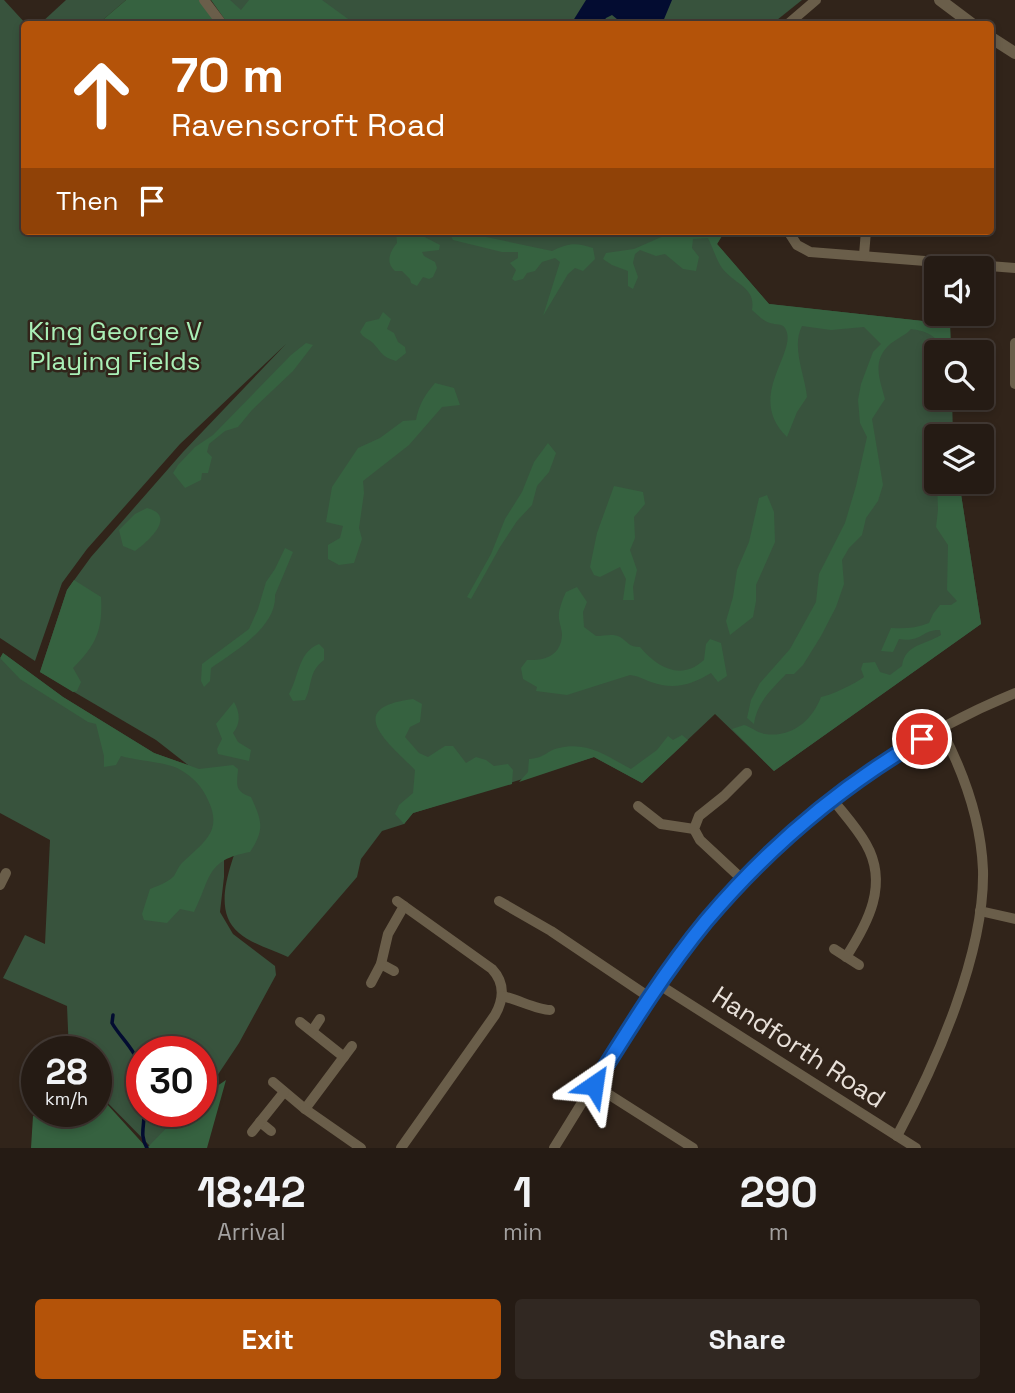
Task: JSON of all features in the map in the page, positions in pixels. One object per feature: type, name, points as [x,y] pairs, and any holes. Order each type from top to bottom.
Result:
[{"type":"street","points":[[204,0],[220,21]]},
{"type":"street","points":[[792,21],[816,0]]},
{"type":"street","points":[[940,0],[968,21]]},
{"type":"street","points":[[994,40],[1015,53]]},
{"type":"street","points":[[790,235],[792,241],[803,249],[1015,268]]},
{"type":"street","points":[[863,255],[866,235]]},
{"type":"street","points":[[1015,343],[1015,384]]},
{"type":"street","points":[[554,1148],[649,997],[705,922],[743,880],[803,824],[884,762],[941,729],[1015,693]]},
{"type":"street","points":[[897,1136],[923,1087],[951,1018],[973,946],[980,911],[983,867],[977,822],[959,765],[941,729]]},
{"type":"street","points":[[743,880],[700,840],[694,829],[699,816],[747,773]]},
{"type":"street","points":[[833,800],[867,845],[876,878],[875,900],[870,917],[846,957]]},
{"type":"street","points":[[638,806],[661,824],[694,829]]},
{"type":"street","points":[[499,901],[649,997]]},
{"type":"street","points":[[371,983],[381,964],[388,934],[401,903],[492,968],[501,981],[502,996],[495,1015],[401,1148]]},
{"type":"street","points":[[980,911],[1015,919]]},
{"type":"street","points":[[834,949],[859,965]]},
{"type":"street","points":[[381,964],[394,971]]},
{"type":"street","name":"Handforth Road","points":[[659,984],[916,1148]]},
{"type":"street","points":[[502,996],[527,1002],[541,1010],[550,1010]]},
{"type":"street","points":[[312,1031],[320,1019]]},
{"type":"street","points":[[300,1022],[344,1056]]},
{"type":"street","points":[[305,1110],[352,1046]]},
{"type":"street","points":[[272,1082],[305,1110],[361,1148]]},
{"type":"street","points":[[594,1085],[693,1148]]},
{"type":"street","points":[[252,1132],[284,1092]]},
{"type":"street","points":[[260,1122],[271,1131]]},
{"type":"green space","name":"King George V Playing Fields","points":[[0,0],[4,0],[23,21],[21,21],[21,235],[723,235],[717,244],[769,304],[924,321],[924,326],[950,326],[951,340],[924,340],[924,410],[952,410],[953,424],[924,424],[924,494],[961,494],[981,624],[774,771],[715,714],[642,783],[594,757],[413,813],[404,824],[382,831],[361,859],[357,877],[288,957],[250,940],[230,923],[226,911],[226,883],[242,830],[224,794],[224,877],[220,912],[233,934],[275,966],[276,975],[239,1043],[217,1076],[217,1036],[126,1036],[126,1122],[112,1107],[112,1036],[68,1036],[67,1006],[3,978],[25,935],[45,944],[50,840],[0,813],[0,659],[3,653],[63,697],[154,753],[188,765],[156,740],[40,672],[67,590],[91,557],[183,452],[286,344],[180,444],[87,549],[62,583],[35,661],[0,638]]},
{"type":"green space","points":[[66,0],[126,0],[102,21],[43,21]]},
{"type":"green space","points":[[126,0],[203,0],[219,21],[102,21]]},
{"type":"green space","points":[[211,0],[230,0],[241,10],[249,0],[322,0],[351,21],[258,19],[259,21],[226,21]]},
{"type":"green space","points":[[212,0],[802,0],[776,21],[228,21]]},
{"type":"green space","points":[[396,235],[421,235],[440,245],[439,250],[422,252],[435,262],[437,268],[433,277],[423,277],[417,286],[411,283],[402,271],[395,271],[390,264],[390,257],[397,243]]},
{"type":"green space","points":[[450,235],[477,235],[552,251],[577,244],[593,248],[595,259],[583,271],[575,268],[568,274],[543,316],[560,262],[555,258],[542,262],[535,271],[515,281],[512,279],[516,270],[510,263],[518,258],[518,252],[502,252],[453,240]]},
{"type":"green space","points":[[666,235],[723,235],[717,244],[769,304],[924,321],[924,326],[950,326],[951,340],[936,340],[926,333],[911,329],[891,344],[880,358],[879,371],[885,399],[872,419],[883,485],[878,501],[866,518],[862,535],[842,560],[844,584],[821,636],[803,665],[794,674],[786,674],[766,696],[758,709],[754,724],[747,718],[751,700],[760,683],[790,649],[816,602],[819,574],[845,523],[867,437],[860,423],[858,400],[861,384],[873,352],[881,344],[864,327],[831,330],[802,326],[798,352],[807,397],[797,412],[787,437],[775,421],[771,406],[771,391],[788,338],[785,328],[765,321],[752,310],[748,291],[722,268],[708,238],[693,239],[692,248],[699,257],[696,271],[683,269],[665,254],[656,256],[640,250],[635,254],[633,263],[638,277],[633,289],[628,286],[628,271],[603,259],[606,253],[634,249]]},
{"type":"green space","points":[[383,312],[391,319],[387,329],[394,333],[398,342],[405,347],[406,353],[396,361],[385,356],[360,332],[366,322],[379,319]]},
{"type":"green space","points":[[306,343],[313,345],[293,371],[238,427],[225,431],[209,444],[207,452],[212,457],[208,473],[202,473],[201,480],[185,488],[173,473],[178,465],[195,447],[213,435]]},
{"type":"green space","points":[[435,383],[454,388],[460,405],[442,407],[409,445],[363,481],[359,528],[362,539],[354,563],[339,565],[328,559],[328,545],[340,538],[343,526],[326,522],[332,487],[358,448],[380,438],[403,421],[416,420],[423,400]]},
{"type":"green space","points":[[548,443],[556,453],[549,472],[537,486],[532,505],[517,521],[500,547],[471,599],[467,597],[491,554],[505,519],[522,492],[534,462]]},
{"type":"green space","points":[[614,486],[643,492],[645,504],[634,517],[635,538],[630,550],[637,570],[633,587],[634,600],[623,600],[626,579],[620,567],[600,577],[594,575],[590,567],[597,533]]},
{"type":"green space","points":[[937,494],[961,494],[981,624],[774,771],[732,729],[744,725],[775,735],[792,730],[806,720],[821,697],[864,677],[861,669],[863,663],[875,662],[880,672],[890,675],[902,666],[911,649],[941,635],[940,630],[934,630],[917,638],[899,639],[893,652],[881,651],[891,628],[910,628],[929,623],[940,605],[951,605],[957,601],[947,590],[948,545],[936,527]]},
{"type":"green space","points":[[767,495],[774,512],[775,542],[756,585],[753,617],[730,635],[726,621],[737,570],[749,542],[759,498]]},
{"type":"green space","points":[[147,508],[160,517],[157,529],[135,551],[123,546],[119,530],[135,514]]},
{"type":"green space","points":[[285,548],[293,552],[275,595],[269,618],[252,638],[211,668],[210,681],[204,687],[201,681],[202,664],[249,629],[266,582]]},
{"type":"green space","points":[[74,580],[101,597],[101,619],[92,644],[73,668],[81,682],[77,691],[73,692],[40,672],[67,590]]},
{"type":"green space","points":[[577,587],[587,602],[583,612],[584,627],[596,636],[620,637],[631,645],[640,647],[662,666],[678,671],[687,670],[704,660],[706,644],[710,639],[721,643],[727,676],[718,682],[711,673],[696,681],[675,686],[630,675],[567,695],[536,691],[537,687],[523,679],[521,668],[527,660],[545,658],[558,648],[562,635],[559,616],[561,605],[566,592]]},
{"type":"green space","points":[[319,644],[324,649],[324,660],[313,674],[305,700],[293,701],[289,694],[303,659]]},
{"type":"green space","points":[[3,653],[63,697],[154,753],[199,769],[233,765],[238,769],[239,790],[251,797],[258,812],[260,831],[250,852],[225,860],[217,866],[207,881],[194,912],[180,909],[167,923],[144,920],[142,914],[150,889],[174,876],[181,864],[209,835],[213,820],[212,811],[200,786],[179,769],[159,763],[121,756],[116,765],[104,767],[96,724],[88,722],[20,679],[0,658]]},
{"type":"green space","points":[[413,699],[422,704],[420,722],[410,727],[405,737],[419,753],[428,757],[445,746],[453,746],[466,763],[476,757],[494,766],[508,764],[513,770],[512,784],[413,813],[404,824],[395,814],[399,805],[413,793],[415,770],[384,738],[376,718],[380,710]]},
{"type":"green space","points":[[234,702],[239,718],[233,733],[238,742],[251,750],[249,761],[218,754],[217,749],[222,739],[216,724]]},
{"type":"green space","points":[[682,735],[688,740],[642,783],[594,757],[519,782],[528,772],[529,759],[555,749],[569,746],[588,748],[631,769],[657,750],[668,736],[673,740]]},
{"type":"green space","points":[[226,1080],[217,1112],[217,1086]]},
{"type":"green space","points":[[112,1110],[147,1148],[31,1148],[32,1127],[112,1127]]},
{"type":"green space","points":[[131,1127],[170,1127],[164,1148],[152,1148]]},
{"type":"green space","points":[[167,1127],[213,1127],[207,1148],[147,1148]]},
{"type":"water","points":[[586,0],[672,0],[663,21],[619,21],[612,15],[604,21],[573,21]]},
{"type":"waterway","points":[[113,1015],[112,1023],[126,1042]]},
{"type":"waterway","points":[[143,1127],[147,1148]]},
{"type":"route","points":[[594,1085],[659,984],[705,922],[743,880],[817,812],[884,762],[922,739]]}]
